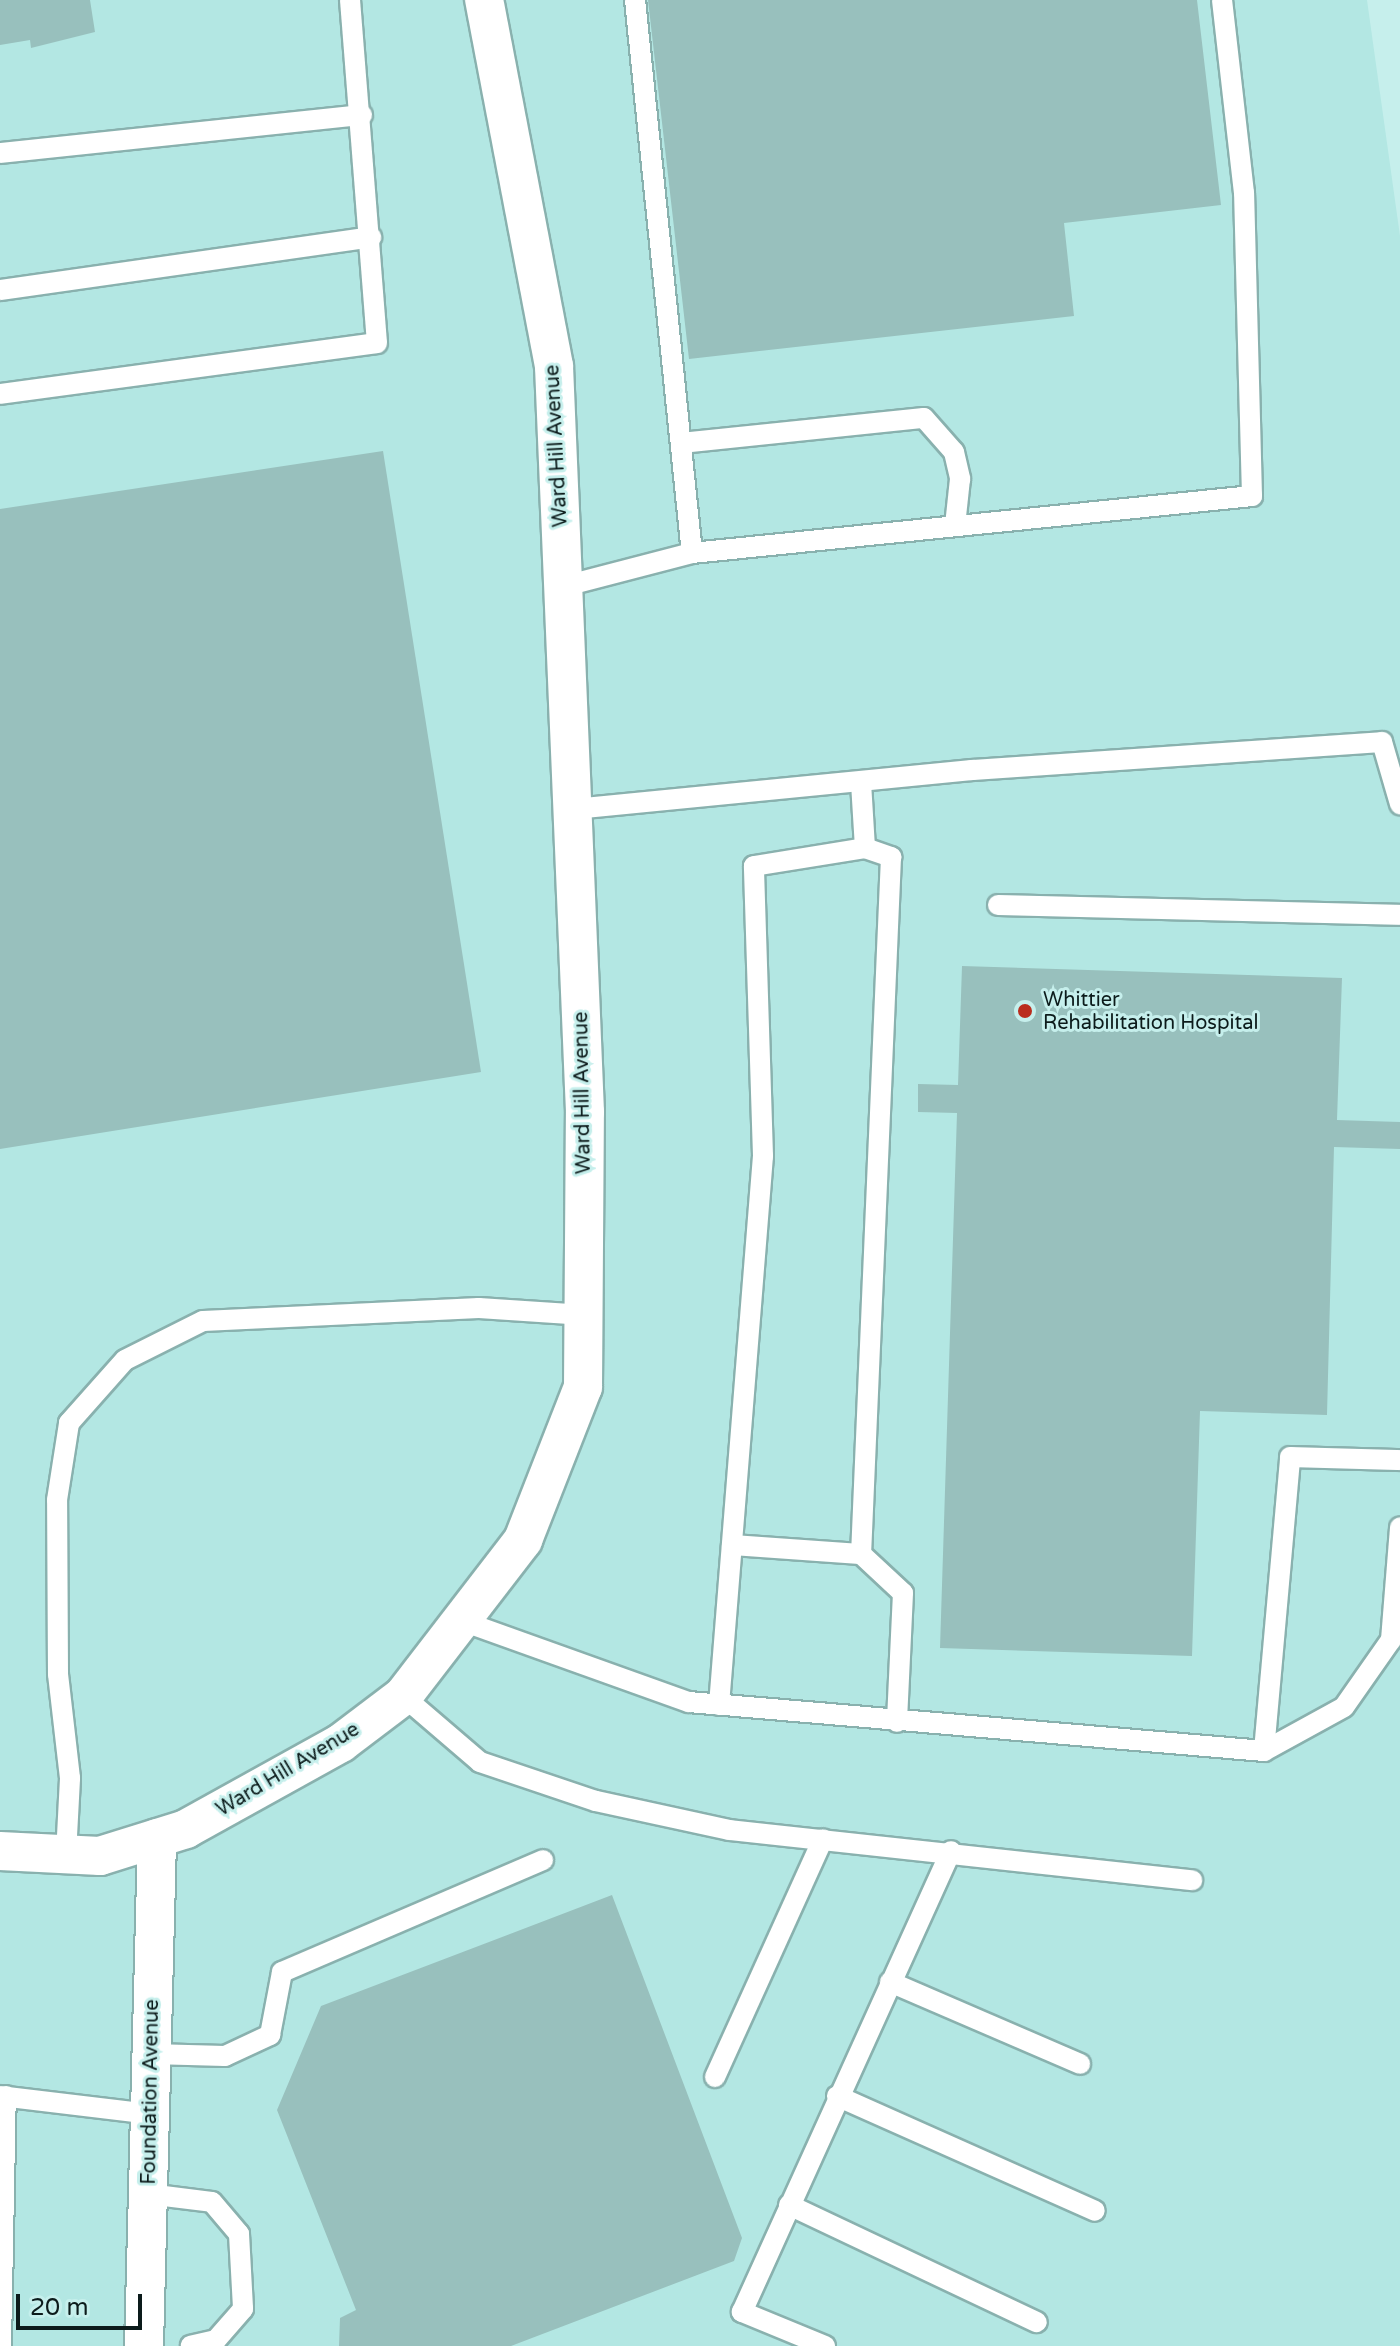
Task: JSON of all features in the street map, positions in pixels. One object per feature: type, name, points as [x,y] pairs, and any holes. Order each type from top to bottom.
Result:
[{"type":"street","name":"Ward Hill Avenue","points":[[0,1851],[100,1856],[157,1838],[269,1787],[403,1696],[465,1622],[523,1540],[552,1474],[583,1387],[585,1315],[574,809],[554,366],[484,0]]},
{"type":"street","name":"Foundation Avenue","points":[[144,2346],[157,1838]]},
{"type":"lane","points":[[0,394],[377,343],[362,115],[350,0]]},
{"type":"lane","points":[[635,0],[692,553]]},
{"type":"lane","points":[[565,586],[692,553],[1252,496],[1244,193],[1222,0]]},
{"type":"lane","points":[[0,153],[362,115]]},
{"type":"lane","points":[[0,290],[371,237]]},
{"type":"lane","points":[[681,443],[924,418],[954,452],[960,479],[955,526]]},
{"type":"lane","points":[[574,809],[1382,742],[1400,804]]},
{"type":"lane","points":[[861,783],[865,848]]},
{"type":"lane","points":[[719,1705],[763,1156],[754,866],[865,848],[891,857],[861,1554]]},
{"type":"lane","points":[[998,905],[1400,915]]},
{"type":"lane","points":[[66,1855],[70,1778],[58,1674],[57,1500],[69,1423],[125,1360],[203,1321],[479,1308],[585,1315]]},
{"type":"lane","points":[[1264,1751],[1290,1457],[1400,1460]]},
{"type":"lane","points":[[465,1622],[582,1668],[719,1705],[1264,1751],[1344,1707],[1391,1640],[1400,1527]]},
{"type":"lane","points":[[732,1545],[861,1554],[903,1593],[897,1722]]},
{"type":"lane","points":[[403,1696],[495,1767],[596,1801],[729,1830],[951,1851],[1192,1880]]},
{"type":"lane","points":[[715,2077],[823,1839]]},
{"type":"lane","points":[[825,2346],[742,2312],[837,2096],[951,1851]]},
{"type":"lane","points":[[151,2054],[225,2056],[270,2035],[282,1972],[543,1860]]},
{"type":"lane","points":[[890,1982],[1080,2064]]},
{"type":"lane","points":[[1,2346],[3,2096],[150,2114]]},
{"type":"lane","points":[[837,2096],[1095,2211]]},
{"type":"lane","points":[[148,2194],[212,2202],[239,2234],[243,2309],[216,2340],[191,2346]]},
{"type":"lane","points":[[789,2205],[1037,2322]]},
{"type":"shaded area","points":[[0,0],[1367,0],[1400,236],[1400,2346],[0,2346]]},
{"type":"building","points":[[0,0],[90,0],[95,32],[31,48],[30,40],[0,45]]},
{"type":"building","points":[[648,0],[1197,0],[1221,205],[1064,223],[1074,316],[689,359]]},
{"type":"building","points":[[383,451],[481,1072],[0,1149],[0,509]]},
{"type":"building","points":[[962,966],[1342,978],[1337,1120],[1400,1122],[1400,1149],[1334,1147],[1327,1415],[1200,1411],[1192,1656],[940,1648],[957,1113],[918,1112],[918,1084],[958,1085]]},
{"type":"building","points":[[612,1895],[742,2238],[734,2261],[511,2346],[339,2346],[340,2318],[356,2310],[277,2110],[321,2006]]},
{"type":"place","name":"Whittier Rehabilitation Hospital","points":[[1025,1011]]}]
